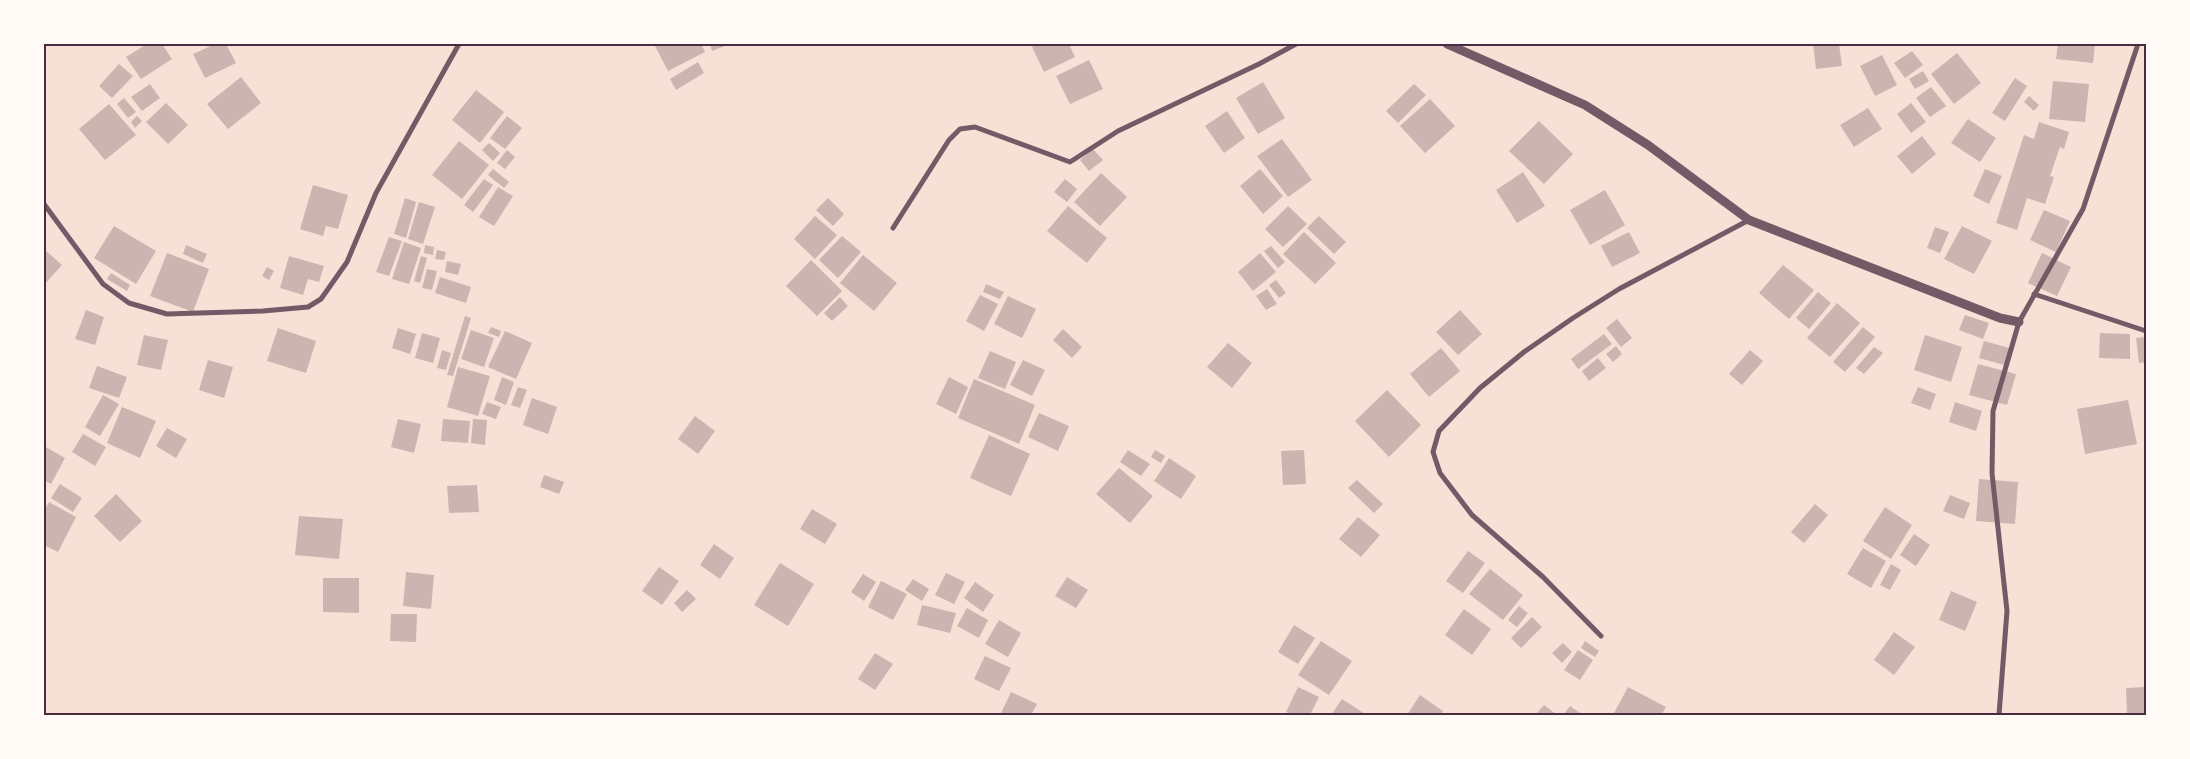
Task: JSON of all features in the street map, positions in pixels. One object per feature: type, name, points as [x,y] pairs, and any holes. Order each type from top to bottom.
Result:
[{"type":"street","points":[[44,204],[103,284],[129,303],[167,314],[263,311],[308,307],[321,299],[347,262],[376,193],[459,44]]},
{"type":"street","points":[[893,228],[950,140],[960,130],[975,127],[1070,162],[1118,132],[1260,64],[1296,44]]},
{"type":"street","points":[[1447,44],[1585,105],[1648,145],[1749,220],[2000,318],[2019,322]]},
{"type":"street","points":[[1999,715],[2007,611],[1992,473],[1993,411],[2019,322],[2083,209],[2138,44]]},
{"type":"street","points":[[1601,636],[1543,577],[1472,515],[1440,473],[1434,452],[1438,431],[1480,388],[1524,352],[1573,318],[1618,289],[1749,220]]},
{"type":"street","points":[[2034,294],[2146,331]]},
{"type":"building","points":[[147,44],[162,44],[172,59],[141,79],[126,57]]},
{"type":"building","points":[[215,44],[226,44],[236,63],[205,78],[193,54]]},
{"type":"building","points":[[654,44],[701,44],[705,52],[668,71]]},
{"type":"building","points":[[710,44],[730,44],[712,51]]},
{"type":"building","points":[[1039,44],[1069,44],[1075,57],[1044,72],[1032,47]]},
{"type":"building","points":[[1813,44],[1839,44],[1842,66],[1816,69]]},
{"type":"building","points":[[2058,44],[2095,44],[2093,63],[2056,59]]},
{"type":"building","points":[[1912,51],[1923,65],[1905,78],[1894,63]]},
{"type":"building","points":[[1957,53],[1981,83],[1954,104],[1931,74]]},
{"type":"building","points":[[1882,55],[1897,85],[1875,96],[1860,66]]},
{"type":"building","points":[[1089,60],[1103,89],[1070,104],[1056,76]]},
{"type":"building","points":[[698,62],[704,73],[676,90],[670,79]]},
{"type":"building","points":[[119,64],[133,76],[112,98],[99,86]]},
{"type":"building","points":[[1923,71],[1929,81],[1915,89],[1909,79]]},
{"type":"building","points":[[241,77],[261,103],[228,129],[207,104]]},
{"type":"building","points":[[2015,78],[2027,86],[2005,121],[1992,113]]},
{"type":"building","points":[[2053,81],[2089,84],[2085,122],[2049,119]]},
{"type":"building","points":[[1263,82],[1285,118],[1258,134],[1236,98]]},
{"type":"building","points":[[150,84],[160,98],[142,111],[131,97]]},
{"type":"building","points":[[1414,84],[1426,95],[1398,123],[1386,111]]},
{"type":"building","points":[[1931,87],[1946,106],[1930,117],[1916,98]]},
{"type":"building","points":[[476,90],[504,112],[480,143],[452,120]]},
{"type":"building","points":[[2029,96],[2039,105],[2034,111],[2024,102]]},
{"type":"building","points":[[124,98],[136,112],[128,118],[117,104]]},
{"type":"building","points":[[1430,99],[1455,126],[1425,153],[1400,126]]},
{"type":"building","points":[[166,103],[188,125],[168,144],[146,122]]},
{"type":"building","points":[[1911,103],[1926,122],[1911,133],[1897,114]]},
{"type":"building","points":[[109,104],[136,135],[105,160],[79,129]]},
{"type":"building","points":[[1868,108],[1882,129],[1854,147],[1840,125]]},
{"type":"building","points":[[1227,111],[1245,138],[1224,153],[1205,126]]},
{"type":"building","points":[[137,116],[142,121],[135,128],[131,122]]},
{"type":"building","points":[[507,116],[522,128],[505,149],[490,138]]},
{"type":"building","points":[[1968,119],[1996,138],[1980,162],[1951,143]]},
{"type":"building","points":[[1539,121],[1573,154],[1544,184],[1509,151]]},
{"type":"building","points":[[2039,122],[2069,132],[2064,149],[2060,147],[2050,176],[2054,177],[2045,204],[2027,198],[2017,230],[1996,223],[2024,135],[2034,139]]},
{"type":"building","points":[[1922,136],[1936,154],[1912,174],[1897,156]]},
{"type":"building","points":[[1282,139],[1312,180],[1288,197],[1257,156]]},
{"type":"building","points":[[459,141],[489,165],[462,199],[432,175]]},
{"type":"building","points":[[489,143],[500,153],[493,161],[482,150]]},
{"type":"building","points":[[1093,149],[1103,160],[1089,171],[1080,160]]},
{"type":"building","points":[[507,150],[515,157],[505,169],[497,163]]},
{"type":"building","points":[[493,169],[509,182],[504,188],[488,175]]},
{"type":"building","points":[[1260,169],[1283,196],[1263,214],[1240,186]]},
{"type":"building","points":[[1985,169],[2002,176],[1989,204],[1973,196]]},
{"type":"building","points":[[1523,172],[1545,206],[1517,223],[1496,190]]},
{"type":"building","points":[[1101,173],[1127,197],[1100,226],[1074,202]]},
{"type":"building","points":[[484,179],[493,185],[473,212],[464,205]]},
{"type":"building","points":[[1065,179],[1077,189],[1067,202],[1054,192]]},
{"type":"building","points":[[313,185],[348,195],[338,229],[326,226],[323,236],[300,229]]},
{"type":"building","points":[[498,187],[513,196],[494,226],[479,217]]},
{"type":"building","points":[[1605,190],[1625,225],[1590,245],[1570,210]]},
{"type":"building","points":[[405,198],[416,202],[406,238],[394,234]]},
{"type":"building","points":[[828,198],[844,214],[833,226],[816,210]]},
{"type":"building","points":[[419,202],[435,207],[423,244],[408,239]]},
{"type":"building","points":[[1068,206],[1107,238],[1087,263],[1047,231]]},
{"type":"building","points":[[1288,206],[1307,224],[1283,247],[1265,229]]},
{"type":"building","points":[[2044,210],[2070,221],[2056,252],[2030,240]]},
{"type":"building","points":[[815,216],[837,235],[815,259],[794,239]]},
{"type":"building","points":[[1319,216],[1346,242],[1334,254],[1307,228]]},
{"type":"building","points":[[114,226],[156,251],[136,284],[94,258]]},
{"type":"building","points":[[1962,226],[1992,241],[1974,274],[1944,259]]},
{"type":"building","points":[[1935,227],[1949,232],[1940,253],[1927,248]]},
{"type":"building","points":[[1304,232],[1336,263],[1315,284],[1283,254]]},
{"type":"building","points":[[1629,232],[1640,253],[1612,267],[1601,246]]},
{"type":"building","points":[[842,236],[861,252],[838,278],[819,260]]},
{"type":"building","points":[[389,237],[402,241],[389,276],[376,272]]},
{"type":"building","points":[[404,242],[421,248],[409,284],[392,279]]},
{"type":"building","points":[[186,245],[207,254],[203,263],[183,254]]},
{"type":"building","points":[[425,245],[434,247],[433,255],[424,253]]},
{"type":"building","points":[[1271,246],[1285,262],[1278,268],[1264,251]]},
{"type":"building","points":[[44,249],[62,265],[44,285]]},
{"type":"building","points":[[437,250],[446,252],[444,260],[435,259]]},
{"type":"building","points":[[167,253],[209,269],[193,312],[150,296]]},
{"type":"building","points":[[1260,253],[1276,272],[1253,291],[1238,272]]},
{"type":"building","points":[[2042,253],[2071,267],[2057,296],[2028,283]]},
{"type":"building","points":[[863,255],[897,283],[874,311],[840,283]]},
{"type":"building","points":[[289,256],[324,266],[319,282],[308,279],[303,295],[280,288]]},
{"type":"building","points":[[421,256],[427,258],[420,283],[414,281]]},
{"type":"building","points":[[811,260],[842,291],[817,316],[786,286]]},
{"type":"building","points":[[447,261],[461,264],[458,275],[445,272]]},
{"type":"building","points":[[1783,265],[1814,290],[1789,319],[1759,293]]},
{"type":"building","points":[[267,267],[274,271],[269,280],[262,276]]},
{"type":"building","points":[[427,269],[437,271],[432,290],[422,288]]},
{"type":"building","points":[[111,273],[130,285],[127,291],[107,279]]},
{"type":"building","points":[[440,277],[471,287],[466,303],[435,293]]},
{"type":"building","points":[[1276,280],[1286,293],[1279,298],[1269,285]]},
{"type":"building","points":[[986,284],[1004,292],[1000,299],[983,292]]},
{"type":"building","points":[[1267,289],[1277,304],[1266,310],[1256,296]]},
{"type":"building","points":[[1818,292],[1831,303],[1809,329],[1796,318]]},
{"type":"building","points":[[980,295],[998,304],[984,331],[966,321]]},
{"type":"building","points":[[1008,296],[1036,309],[1022,338],[994,324]]},
{"type":"building","points":[[840,297],[848,306],[832,321],[824,313]]},
{"type":"building","points":[[1837,303],[1860,323],[1830,357],[1807,338]]},
{"type":"building","points":[[86,310],[104,317],[95,345],[75,339]]},
{"type":"building","points":[[1460,310],[1482,334],[1458,355],[1436,332]]},
{"type":"building","points":[[1965,315],[1989,323],[1983,339],[1959,330]]},
{"type":"building","points":[[465,316],[471,318],[453,376],[447,375]]},
{"type":"building","points":[[1617,319],[1632,338],[1621,347],[1606,328]]},
{"type":"building","points":[[491,327],[501,331],[499,337],[488,333]]},
{"type":"building","points":[[1863,327],[1875,337],[1845,372],[1833,362]]},
{"type":"building","points":[[278,328],[316,341],[306,373],[267,361]]},
{"type":"building","points":[[398,328],[416,334],[410,354],[392,348]]},
{"type":"building","points":[[1063,329],[1082,347],[1072,358],[1053,340]]},
{"type":"building","points":[[471,330],[494,338],[484,367],[461,359]]},
{"type":"building","points":[[505,331],[532,343],[516,379],[488,367]]},
{"type":"building","points":[[422,333],[440,338],[433,363],[415,358]]},
{"type":"building","points":[[2100,333],[2130,334],[2130,359],[2099,358]]},
{"type":"building","points":[[1604,334],[1612,344],[1578,369],[1571,359]]},
{"type":"building","points":[[144,335],[168,340],[161,370],[137,365]]},
{"type":"building","points":[[1925,335],[1962,347],[1951,382],[1914,370]]},
{"type":"building","points":[[2146,337],[2146,362],[2139,363],[2136,338]]},
{"type":"building","points":[[1984,341],[2013,349],[2008,366],[1979,358]]},
{"type":"building","points":[[1228,343],[1252,363],[1232,388],[1207,367]]},
{"type":"building","points":[[1616,346],[1622,354],[1613,362],[1606,354]]},
{"type":"building","points":[[1874,347],[1883,353],[1864,374],[1856,368]]},
{"type":"building","points":[[1441,348],[1460,371],[1429,397],[1410,374]]},
{"type":"building","points":[[442,350],[451,353],[446,370],[437,368]]},
{"type":"building","points":[[1750,350],[1763,361],[1742,385],[1729,374]]},
{"type":"building","points":[[990,351],[1016,362],[1005,389],[978,378]]},
{"type":"building","points":[[1598,358],[1606,368],[1589,381],[1582,371]]},
{"type":"building","points":[[208,360],[233,367],[224,398],[199,390]]},
{"type":"building","points":[[1023,360],[1045,370],[1032,396],[1010,385]]},
{"type":"building","points":[[1978,364],[2016,374],[2007,405],[1969,395]]},
{"type":"building","points":[[97,366],[127,377],[119,398],[89,388]]},
{"type":"building","points":[[458,367],[490,376],[478,416],[447,407]]},
{"type":"building","points":[[502,377],[514,382],[506,405],[494,400]]},
{"type":"building","points":[[949,377],[968,387],[956,414],[936,404]]},
{"type":"building","points":[[974,379],[1035,405],[1019,444],[958,418]]},
{"type":"building","points":[[518,387],[527,390],[520,408],[511,405]]},
{"type":"building","points":[[1918,387],[1936,394],[1930,410],[1911,403]]},
{"type":"building","points":[[1387,390],[1421,425],[1389,457],[1355,421]]},
{"type":"building","points":[[103,395],[119,404],[100,436],[85,427]]},
{"type":"building","points":[[532,398],[557,407],[548,434],[523,425]]},
{"type":"building","points":[[2128,400],[2137,444],[2085,454],[2077,409]]},
{"type":"building","points":[[487,402],[501,407],[496,419],[482,414]]},
{"type":"building","points":[[1955,402],[1982,411],[1976,431],[1949,422]]},
{"type":"building","points":[[122,407],[156,421],[140,458],[107,443]]},
{"type":"building","points":[[1039,413],[1069,426],[1058,451],[1028,437]]},
{"type":"building","points":[[695,416],[715,431],[698,454],[678,439]]},
{"type":"building","points":[[398,419],[421,424],[414,453],[391,447]]},
{"type":"building","points":[[443,419],[470,421],[468,443],[441,441]]},
{"type":"building","points":[[473,419],[487,420],[485,445],[471,443]]},
{"type":"building","points":[[167,428],[187,439],[176,458],[156,446]]},
{"type":"building","points":[[83,434],[106,447],[95,466],[72,452]]},
{"type":"building","points":[[989,435],[1030,454],[1011,496],[970,478]]},
{"type":"building","points":[[44,446],[65,458],[51,484],[44,480]]},
{"type":"building","points":[[1128,450],[1150,464],[1141,476],[1120,462]]},
{"type":"building","points":[[1155,450],[1165,456],[1161,463],[1151,457]]},
{"type":"building","points":[[1304,450],[1306,484],[1283,485],[1281,451]]},
{"type":"building","points":[[1169,458],[1196,476],[1181,499],[1154,481]]},
{"type":"building","points":[[1119,468],[1153,496],[1130,523],[1096,494]]},
{"type":"building","points":[[544,475],[564,482],[559,494],[540,487]]},
{"type":"building","points":[[1979,479],[2018,482],[2015,524],[1976,521]]},
{"type":"building","points":[[1357,480],[1383,504],[1374,513],[1348,488]]},
{"type":"building","points":[[60,484],[82,498],[73,512],[51,498]]},
{"type":"building","points":[[477,485],[479,512],[449,513],[447,486]]},
{"type":"building","points":[[116,494],[142,521],[120,542],[94,516]]},
{"type":"building","points":[[1950,495],[1970,503],[1964,519],[1943,511]]},
{"type":"building","points":[[49,502],[76,517],[58,552],[44,545],[44,511]]},
{"type":"building","points":[[1815,504],[1828,515],[1804,543],[1791,532]]},
{"type":"building","points":[[1885,507],[1912,525],[1891,559],[1863,541]]},
{"type":"building","points":[[812,509],[837,524],[825,544],[800,529]]},
{"type":"building","points":[[299,516],[343,519],[339,559],[295,555]]},
{"type":"building","points":[[1358,517],[1380,535],[1361,557],[1339,539]]},
{"type":"building","points":[[1914,534],[1930,545],[1916,566],[1900,555]]},
{"type":"building","points":[[714,544],[734,558],[720,579],[700,565]]},
{"type":"building","points":[[1863,548],[1886,561],[1871,588],[1847,574]]},
{"type":"building","points":[[1468,551],[1485,563],[1463,593],[1446,581]]},
{"type":"building","points":[[780,563],[814,584],[788,626],[754,605]]},
{"type":"building","points":[[1891,564],[1901,570],[1890,590],[1880,585]]},
{"type":"building","points":[[659,567],[679,581],[662,605],[642,591]]},
{"type":"building","points":[[1490,569],[1523,595],[1503,620],[1469,594]]},
{"type":"building","points":[[406,572],[434,575],[431,609],[403,606]]},
{"type":"building","points":[[946,573],[965,582],[954,604],[935,595]]},
{"type":"building","points":[[863,574],[876,582],[864,601],[851,592]]},
{"type":"building","points":[[1067,577],[1088,590],[1076,608],[1055,596]]},
{"type":"building","points":[[323,578],[359,578],[359,613],[323,612]]},
{"type":"building","points":[[913,579],[929,589],[922,601],[905,590]]},
{"type":"building","points":[[881,581],[907,594],[893,620],[868,607]]},
{"type":"building","points":[[975,582],[994,595],[983,612],[964,598]]},
{"type":"building","points":[[687,590],[696,599],[682,612],[674,603]]},
{"type":"building","points":[[1951,591],[1977,602],[1965,631],[1939,620]]},
{"type":"building","points":[[922,605],[956,613],[950,633],[917,625]]},
{"type":"building","points":[[1519,606],[1528,613],[1517,627],[1508,620]]},
{"type":"building","points":[[967,608],[988,620],[979,638],[957,626]]},
{"type":"building","points":[[1464,609],[1491,629],[1472,655],[1445,635]]},
{"type":"building","points":[[391,614],[417,614],[416,642],[390,641]]},
{"type":"building","points":[[1532,617],[1542,627],[1521,648],[1511,638]]},
{"type":"building","points":[[999,620],[1021,633],[1008,657],[985,644]]},
{"type":"building","points":[[1294,625],[1315,638],[1298,664],[1278,652]]},
{"type":"building","points":[[1894,632],[1915,647],[1894,675],[1874,660]]},
{"type":"building","points":[[1321,641],[1352,661],[1329,695],[1298,675]]},
{"type":"building","points":[[1585,641],[1599,651],[1595,657],[1581,648]]},
{"type":"building","points":[[1563,643],[1572,652],[1562,663],[1552,653]]},
{"type":"building","points":[[1578,650],[1593,660],[1580,680],[1564,670]]},
{"type":"building","points":[[875,653],[893,664],[875,690],[858,679]]},
{"type":"building","points":[[985,656],[1011,668],[999,691],[974,679]]},
{"type":"building","points":[[1298,687],[1319,697],[1310,715],[1294,715],[1286,712]]},
{"type":"building","points":[[1628,687],[1666,707],[1661,715],[1613,715]]},
{"type":"building","points":[[2146,687],[2146,715],[2127,715],[2126,688]]},
{"type":"building","points":[[1011,692],[1037,704],[1031,715],[1000,715]]},
{"type":"building","points":[[1420,695],[1443,711],[1440,715],[1407,715]]},
{"type":"building","points":[[1342,699],[1367,715],[1331,715]]},
{"type":"building","points":[[1544,705],[1557,715],[1535,715]]},
{"type":"building","points":[[1570,706],[1583,715],[1563,715]]}]
